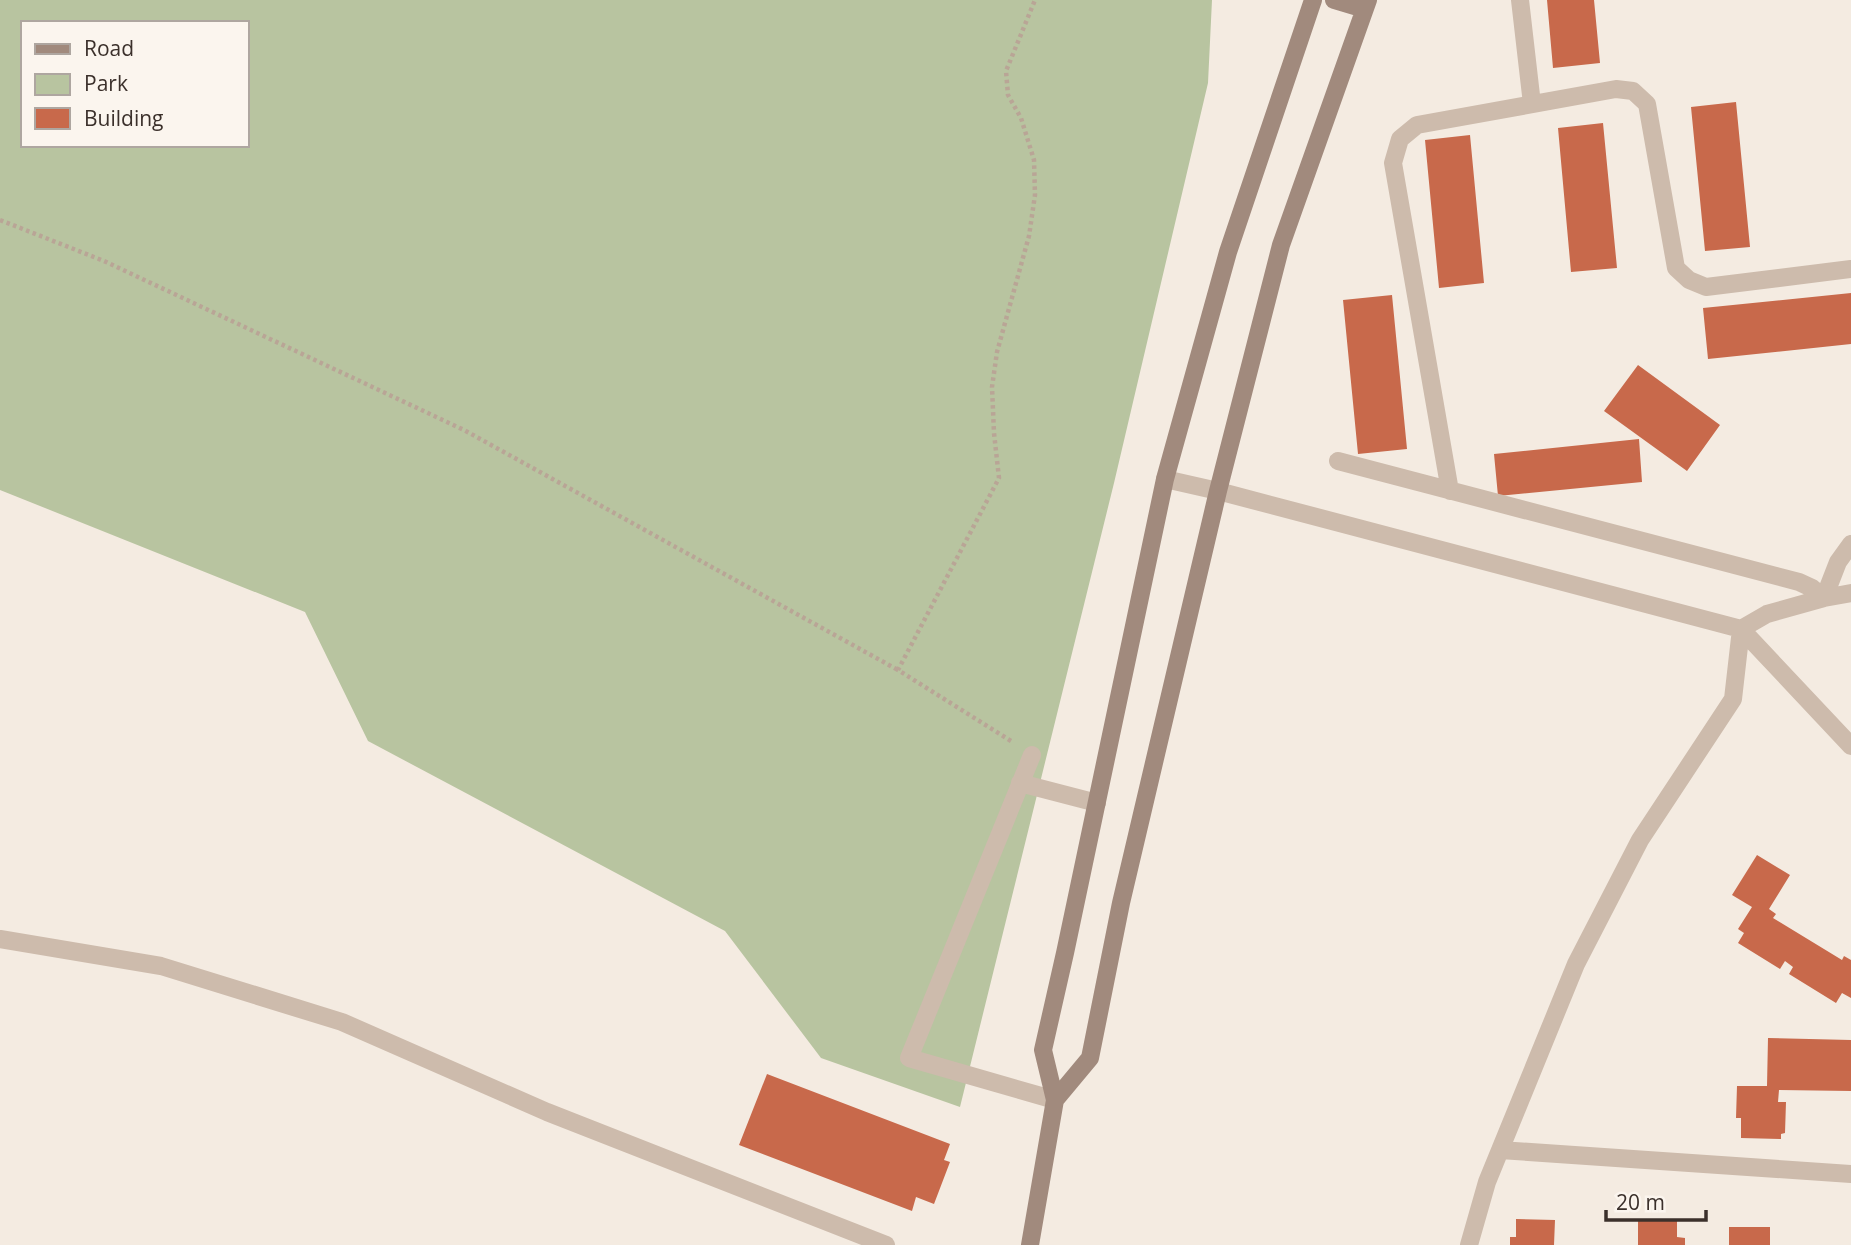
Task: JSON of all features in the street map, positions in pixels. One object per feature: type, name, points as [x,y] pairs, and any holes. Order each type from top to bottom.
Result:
[{"type":"main road","points":[[1030,1245],[1055,1100],[1043,1050],[1165,479],[1228,251],[1313,0]]},
{"type":"main road","points":[[1055,1100],[1090,1058],[1121,903],[1218,491],[1282,246],[1366,5],[1334,0]]},
{"type":"street","points":[[1520,0],[1532,104]]},
{"type":"street","points":[[1450,491],[1393,163],[1400,139],[1417,125],[1616,89],[1633,91],[1647,104],[1676,268],[1689,280],[1706,287],[1851,269]]},
{"type":"street","points":[[1338,461],[1799,582],[1824,598]]},
{"type":"street","points":[[1165,479],[1741,629],[1851,746]]},
{"type":"street","points":[[1824,598],[1838,562],[1851,544]]},
{"type":"street","points":[[1741,629],[1767,614],[1851,593]]},
{"type":"street","points":[[1469,1245],[1487,1182],[1576,964],[1640,840],[1733,699],[1741,629]]},
{"type":"street","points":[[1032,755],[909,1058],[1055,1100]]},
{"type":"street","points":[[1020,783],[1097,803]]},
{"type":"street","points":[[0,939],[161,966],[342,1022],[547,1112],[886,1245]]},
{"type":"street","points":[[1500,1150],[1851,1174]]},
{"type":"path","points":[[898,670],[999,478],[992,387],[997,352],[1029,236],[1035,195],[1034,160],[1021,118],[1008,95],[1006,71],[1035,0]]},
{"type":"path","points":[[0,220],[104,261],[464,430],[898,670],[1032,755]]},
{"type":"green space","points":[[0,0],[1212,0],[1208,83],[1114,483],[960,1107],[821,1058],[725,931],[368,741],[305,612],[0,490]]},
{"type":"building","points":[[1547,0],[1594,0],[1600,63],[1553,68]]},
{"type":"building","points":[[1736,102],[1750,247],[1705,251],[1691,107]]},
{"type":"building","points":[[1603,123],[1617,268],[1571,272],[1558,128]]},
{"type":"building","points":[[1470,135],[1484,283],[1439,288],[1425,140]]},
{"type":"building","points":[[1851,293],[1851,344],[1708,359],[1703,308]]},
{"type":"building","points":[[1392,295],[1407,449],[1358,454],[1343,300]]},
{"type":"building","points":[[1638,365],[1720,425],[1687,471],[1604,411]]},
{"type":"building","points":[[1639,439],[1642,482],[1498,496],[1494,454]]},
{"type":"building","points":[[1757,855],[1790,875],[1769,909],[1776,914],[1773,918],[1842,960],[1844,956],[1851,960],[1851,998],[1842,993],[1836,1003],[1789,974],[1793,967],[1785,961],[1780,969],[1738,943],[1744,933],[1738,929],[1752,907],[1732,895]]},
{"type":"building","points":[[1768,1038],[1851,1040],[1851,1091],[1779,1090],[1778,1102],[1786,1102],[1785,1133],[1781,1134],[1781,1139],[1741,1138],[1741,1118],[1736,1118],[1737,1086],[1767,1086]]},
{"type":"building","points":[[767,1074],[950,1144],[944,1160],[950,1162],[934,1204],[916,1197],[912,1211],[739,1145]]},
{"type":"building","points":[[1516,1219],[1555,1220],[1554,1245],[1510,1245],[1510,1237],[1516,1237]]},
{"type":"building","points":[[1638,1220],[1677,1221],[1677,1237],[1685,1238],[1685,1245],[1638,1245]]},
{"type":"building","points":[[1729,1227],[1770,1227],[1770,1245],[1729,1245]]}]
